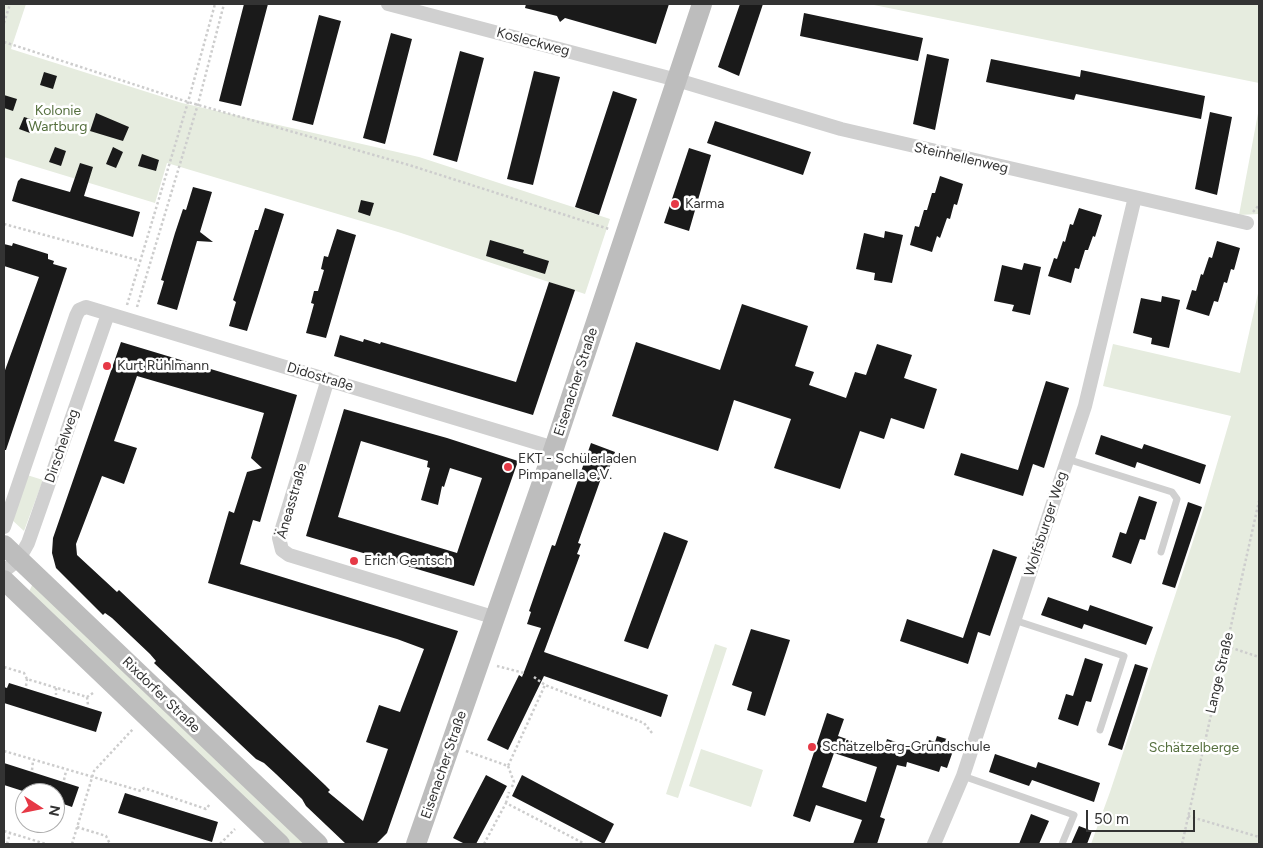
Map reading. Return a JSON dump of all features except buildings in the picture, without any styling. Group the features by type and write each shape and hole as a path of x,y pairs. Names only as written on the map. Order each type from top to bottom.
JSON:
{"street":[{"name":"Kosleckweg","path":"388,4 677,80"},
{"name":"Eisenacher Straße","path":"416,844 554,448 702,4"},
{"name":"Steinhellenweg","path":"677,80 841,129 1247,223"},
{"name":"Wolfsburger Weg","path":"934,844 963,776 1067,459 1098,356 1135,197"},
{"name":"Didostraße","path":"4,527 76,316 80,310 86,307 554,448"},
{"name":"Dirschelweg","path":"11,565 28,543 108,314"},
{"name":"Äneasstraße","path":"328,380 280,538 282,550 289,555 496,618"},
{"name":"Rixdorfer Straße","path":"4,546 11,565 318,844"},
{"name":"Rixdorfer Straße","path":"4,580 280,844"}],"lane":[{"path":"1067,459 1172,492 1177,499 1161,552"},
{"path":"1014,620 1124,656 1100,730"},
{"path":"963,776 1074,815 1062,844"}],"path":[{"path":"4,23 10,4"},
{"path":"126,308 188,102 214,4"},
{"path":"133,321 198,104 224,4"},
{"path":"4,42 188,102 409,165 612,229"},
{"path":"4,224 141,261"},
{"name":"Lange Straße","path":"1182,844 1259,501"},
{"path":"1226,646 1259,657"},
{"path":"497,666 524,674"},
{"path":"4,667 24,673 27,679 26,686"},
{"path":"534,677 545,685 644,723 652,733"},
{"path":"27,679 87,697 94,693"},
{"path":"484,844 506,803 514,782 508,766 545,685"},
{"path":"56,688 56,696"},
{"path":"87,697 88,705"},
{"path":"72,844 94,771 133,729"},
{"path":"4,751 66,771 67,768 141,791 144,788 206,808 210,804"},
{"path":"466,751 508,766"},
{"path":"32,770 33,761"},
{"path":"64,780 66,771"},
{"path":"506,803 585,844"},
{"path":"1188,816 1259,837"},
{"path":"77,827 106,836 110,844"},
{"path":"220,844 235,829"},
{"path":"4,831 44,844"},
{"path":"7,844 10,833"}],"green space":[{"name":"Kolonie Wartburg","path":"4,4 26,4 11,49 182,103 419,157 610,219 585,294 398,232 167,163 155,203 4,157"},
{"path":"869,4 1259,4 1259,83"},
{"path":"1259,108 1259,214 1239,215"},
{"name":"Schätzelberge","path":"1259,289 1259,844 1091,844 1204,508 1231,416 1103,386 1113,344 1240,373"},
{"path":"27,475 43,480 24,531 11,519"},
{"path":"34,581 311,844 291,844 27,596"},
{"path":"715,644 727,648 678,798 666,794"},
{"path":"701,749 763,770 751,807 689,786"}],"place":[{"name":"Karma","path":"675,204"},
{"name":"Kurt Rühlmann","path":"107,366"},
{"name":"EKT - Schülerladen Pimpanella e.V.","path":"508,467"},
{"name":"Erich Gentsch","path":"354,561"},
{"name":"Schätzelberg-Grundschule","path":"812,747"}]}
